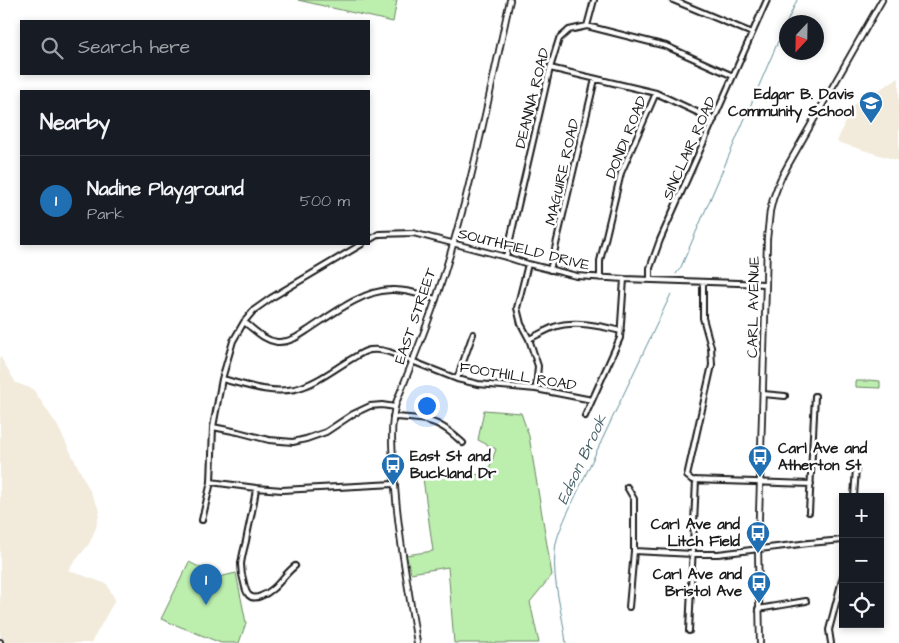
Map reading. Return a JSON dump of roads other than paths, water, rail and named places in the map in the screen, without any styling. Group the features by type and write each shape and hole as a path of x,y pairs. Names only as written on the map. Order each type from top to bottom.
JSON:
{"street":[{"name":"EAST STREET","path":"417,643 396,513 392,441 395,407 436,299 453,242 470,178 510,0"},
{"path":"594,0 587,26 666,46 733,76"},
{"path":"672,0 752,33"},
{"name":"SINCLAIR ROAD","path":"650,280 650,268 660,240 767,0"},
{"name":"CARL AVENUE","path":"760,643 758,609 759,482 770,211 780,180 800,142 882,0"},
{"name":"DEANNA ROAD","path":"506,257 550,68 559,39 569,30 587,26"},
{"path":"550,68 656,93 714,120"},
{"name":"MAGUIRE ROAD","path":"550,270 595,79"},
{"name":"DONDI ROAD","path":"600,278 600,261 621,173 656,93"},
{"name":"SOUTHFIELD DRIVE","path":"370,239 379,234 413,233 577,276 766,284"},
{"path":"202,520 210,482 213,426 222,379 233,341 244,322 254,310 360,245"},
{"path":"528,264 517,308 521,324 529,339 538,366 536,390"},
{"path":"585,416 620,338 624,279"},
{"path":"703,282 703,318 711,347 712,365 687,474 689,479 811,484"},
{"path":"244,322 266,338 283,342 297,338 352,303 377,291 399,290 436,299"},
{"path":"529,339 556,327 568,324 600,325 621,331"},
{"path":"457,379 473,334"},
{"name":"FOOTHILL ROAD","path":"222,379 264,390 288,390 313,382 350,359 371,350 384,350 457,379 478,384 536,390 592,400"},
{"path":"763,394 785,396"},
{"path":"809,512 815,396"},
{"path":"213,426 268,440 293,442 326,432 353,414 370,406 395,407"},
{"path":"394,417 434,422 463,443"},
{"path":"854,493 856,468"},
{"path":"689,631 696,480"},
{"path":"210,482 282,490 394,484"},
{"path":"256,488 241,566 246,593 254,598 269,593 295,566"},
{"path":"627,488 634,499 634,552 629,607"},
{"path":"634,552 718,554 839,540"},
{"path":"831,643 829,630 841,583"},
{"path":"758,609 806,601"}],"waterway":[{"name":"Edson Brook","path":"790,15 797,0"},
{"name":"Edson Brook","path":"676,274 681,267 779,39"},
{"name":"Edson Brook","path":"566,643 554,564 557,539 566,516 671,294"}],"place":[{"name":"Edgar B. Davis Community School","path":"871,124"},
{"name":"Carl Ave and Atherton St","path":"760,478"},
{"name":"East St and Buckland Dr","path":"393,486"},
{"name":"Carl Ave and Litch Field","path":"758,554"},
{"name":"Carl Ave and Bristol Ave","path":"759,604"},
{"name":"Nadine Playground","path":"206,605"}]}
